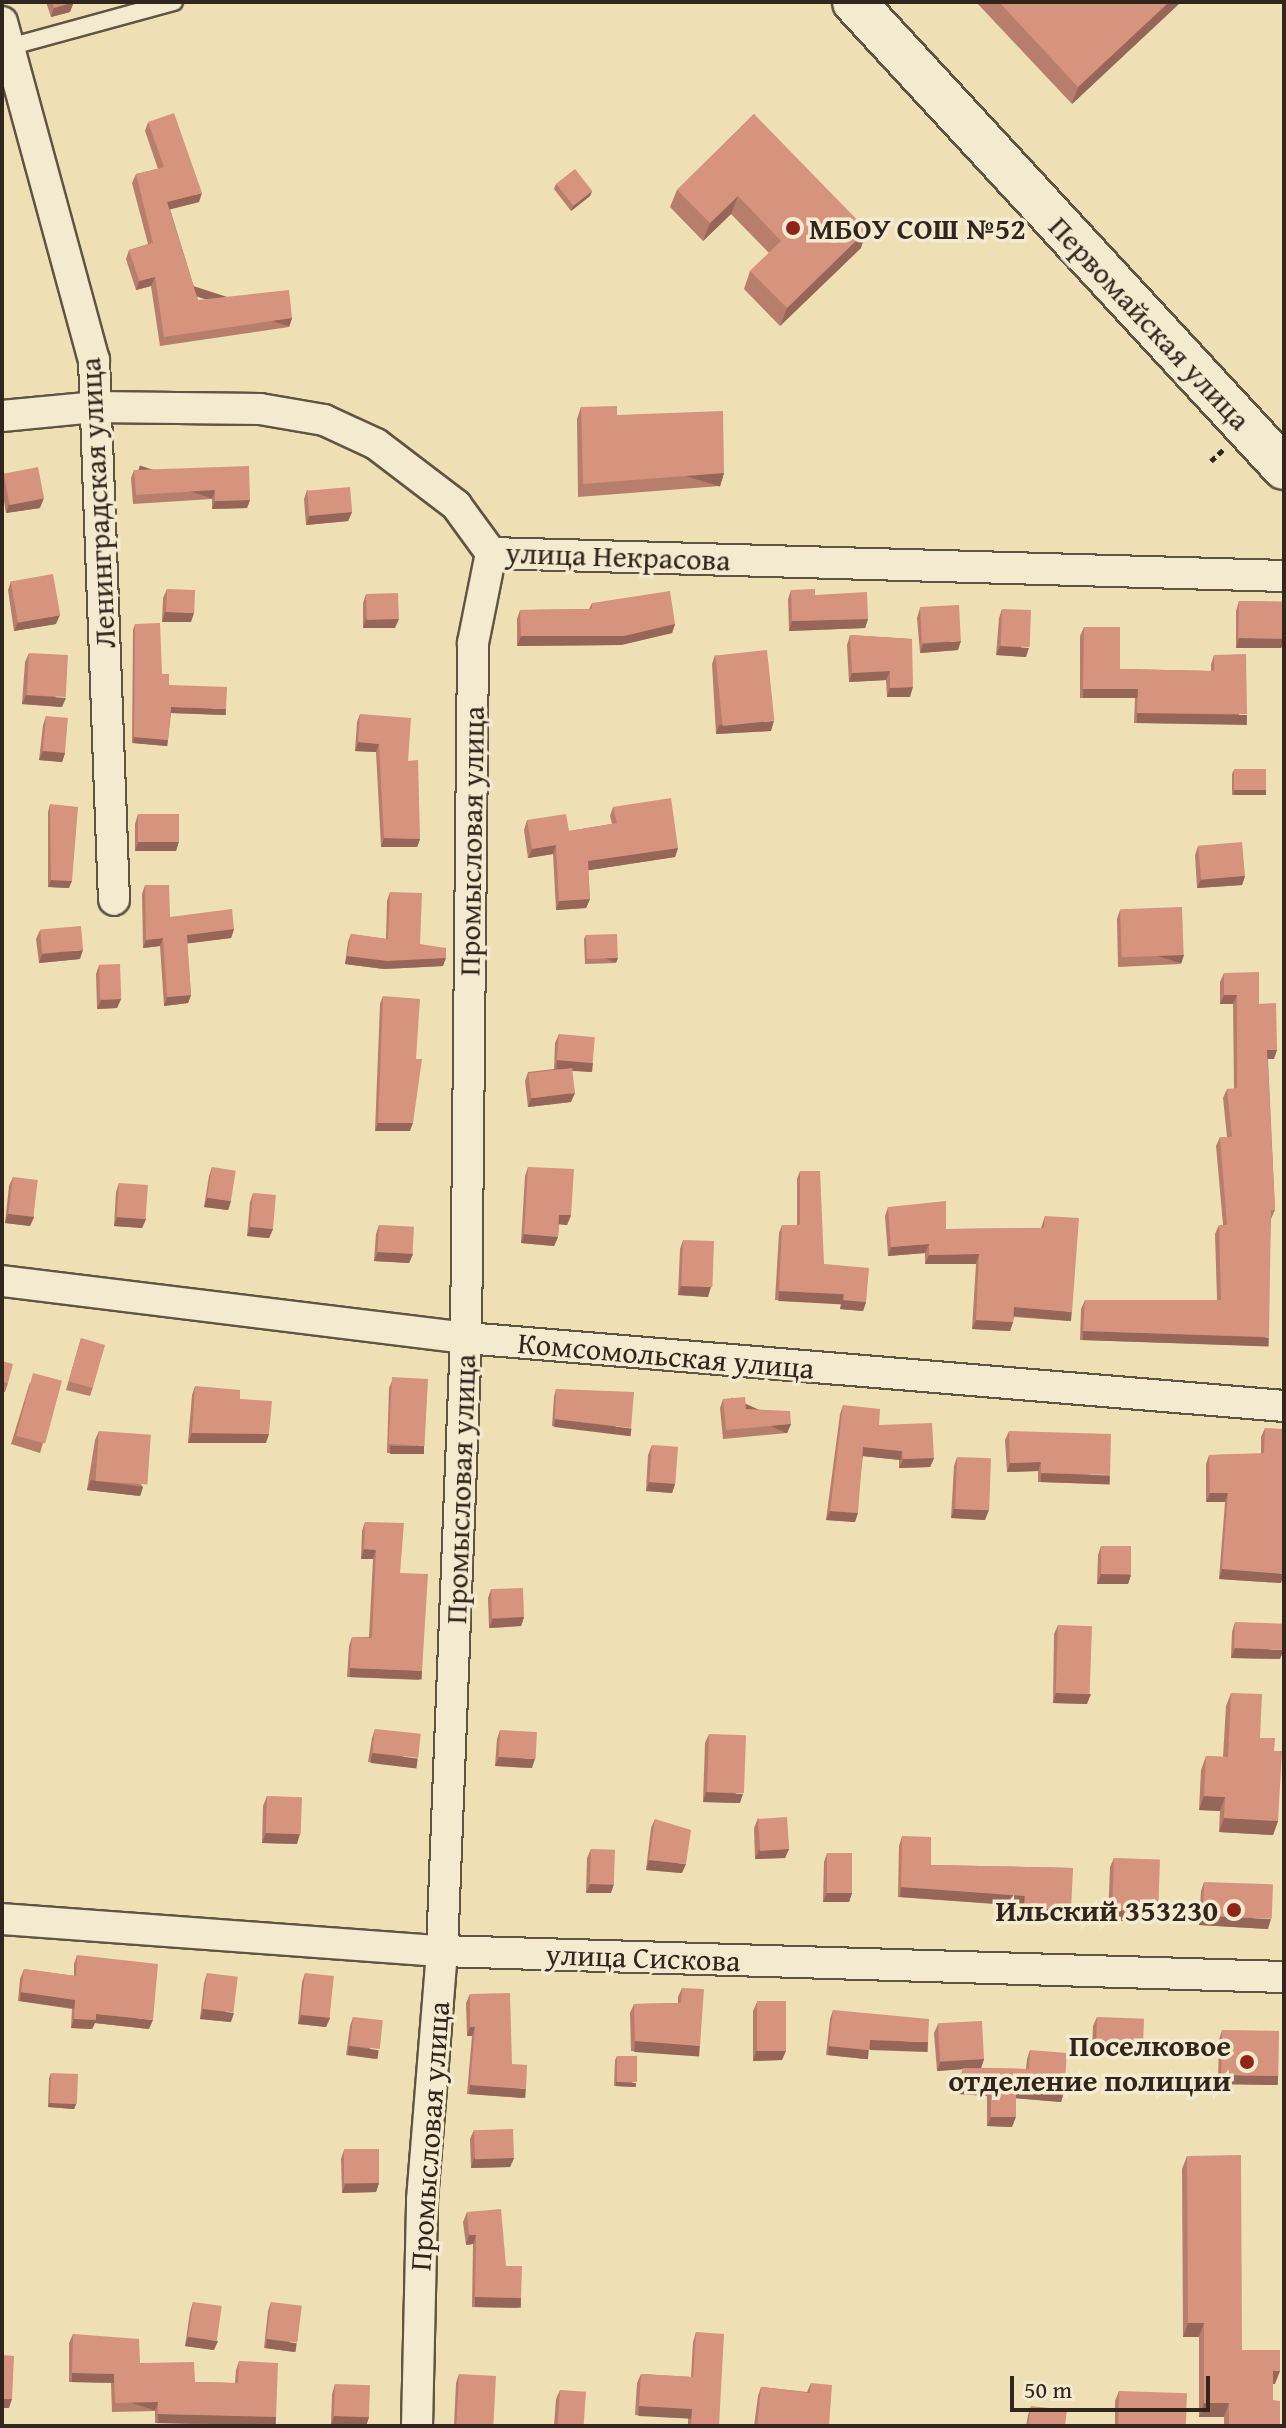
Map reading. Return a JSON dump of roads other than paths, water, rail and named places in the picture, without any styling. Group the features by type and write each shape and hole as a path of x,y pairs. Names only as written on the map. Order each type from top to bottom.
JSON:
{"street":[{"name":"Первомайская улица","path":"854,2 1284,468"},
{"name":"Ленинградская улица","path":"6,34 94,360 114,900"},
{"name":"улица Некрасова","path":"2,416 95,407 260,409 324,420 376,444 456,505 491,553 1284,576"},
{"name":"Промысловая улица","path":"417,2426 422,2200 442,1951 466,1338 473,643 491,553"},
{"name":"Комсомольская улица","path":"2,1281 466,1338 1284,1406"},
{"name":"улица Сискова","path":"2,1919 442,1951 1284,1977"}],"lane":[{"path":"6,34 174,2"}],"place":[{"name":"МБОУ СОШ №52","path":"793,228"},
{"name":"Ильский 353230","path":"1234,1910"},
{"name":"Поселковое отделение полиции","path":"1247,2062"}]}
